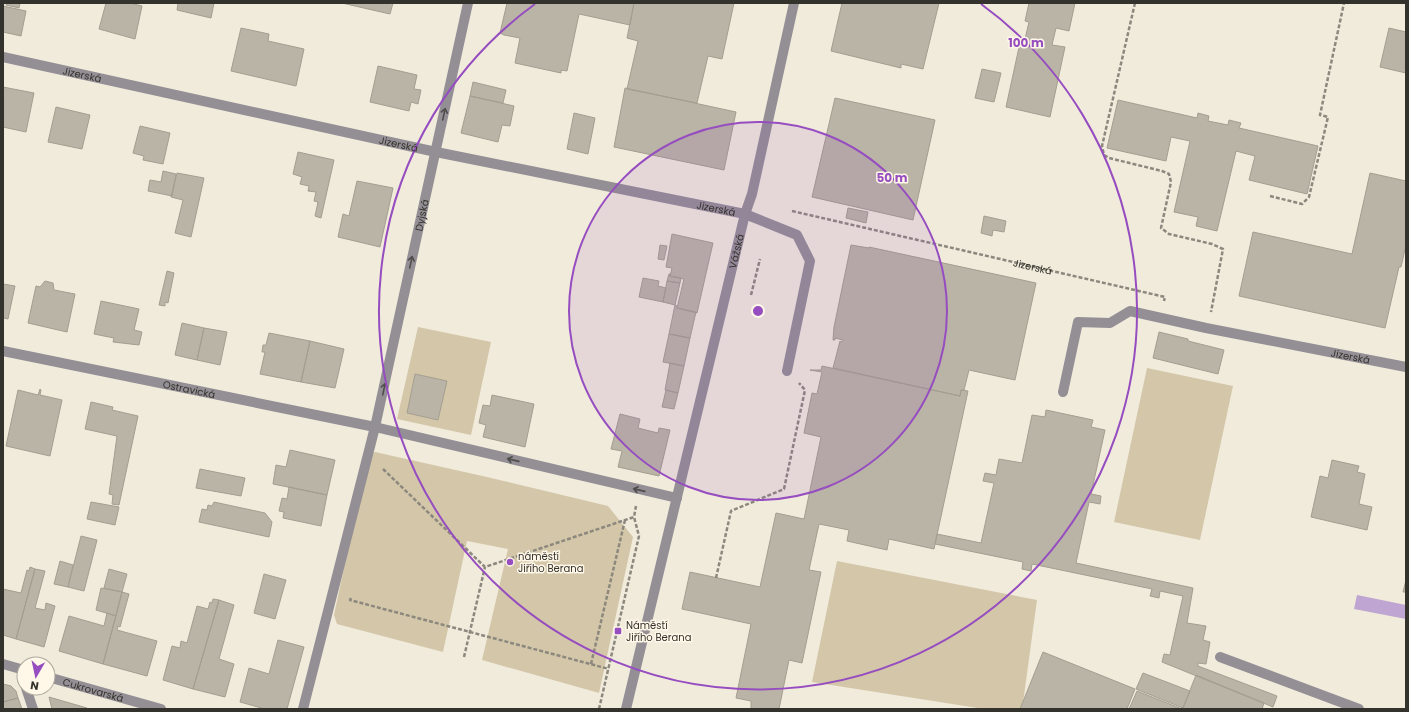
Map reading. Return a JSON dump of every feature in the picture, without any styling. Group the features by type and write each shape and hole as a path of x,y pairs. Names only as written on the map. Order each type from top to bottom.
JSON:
{"street":[{"name":"Dyjská","path":"375,427 468,3"},
{"name":"Vážská","path":"677,498 745,214 752,194 794,3"},
{"name":"Jizerská","path":"3,58 436,152 745,214 797,235 810,260 788,371"},
{"path":"1064,392 1078,322 1110,323 1130,311 1162,318"},
{"name":"Jizerská","path":"1162,318 1406,367"},
{"name":"Ostravická","path":"3,351 375,427"},
{"path":"304,709 375,427 677,498 626,709"},
{"path":"1220,657 1360,709"},
{"path":"3,664 16,667"},
{"name":"Cukrovarská","path":"56,679 155,708"},
{"path":"29,696 33,709"}],"path":[{"path":"1135,3 1102,146 1104,155 1109,158 1169,174 1171,182 1161,228 1169,234 1212,244 1223,250 1214,298"},
{"path":"1270,196 1302,204 1309,197 1328,117 1320,115 1344,3"},
{"name":"Jizerská","path":"786,210 1165,297 1162,318"},
{"path":"751,295 760,259"},
{"path":"716,578 731,511 784,488 805,390 788,371"},
{"path":"368,455 485,567"},
{"path":"599,709 639,536 634,517 640,490"},
{"path":"485,567 634,517"},
{"path":"591,664 625,520"},
{"path":"464,657 485,567"},
{"path":"352,593 350,600 609,669"}],"shaded area":[{"path":"418,327 491,342 471,435 397,419","holes":["415,374 447,381 438,420 407,413"]},
{"path":"1147,368 1233,386 1200,540 1114,522"},
{"path":"375,452 608,506 633,537 599,693 482,660 508,549 467,541 443,652 337,624 334,615 368,455"},
{"path":"837,561 1037,600 1021,709 984,709 812,682"},
{"path":"1357,595 1406,605 1406,619 1354,609"}],"building":[{"path":"7,3 20,3 19,8 6,5"},
{"path":"106,3 130,3 142,6 135,39 99,29"},
{"path":"178,3 214,3 211,18 177,10"},
{"path":"342,3 393,3 390,14"},
{"path":"507,3 634,3 630,25 579,14 567,71 561,70 561,73 515,63 520,38 500,33"},
{"path":"634,3 734,3 722,59 708,56 697,103 627,89 638,41 627,38"},
{"path":"842,3 939,3 923,69 901,64 901,68 831,51"},
{"path":"1029,3 1075,3 1069,31 1056,28 1052,45 1065,47 1050,117 1006,107 1021,38 1025,39 1029,22 1025,21"},
{"path":"3,6 26,11 21,36 3,32"},
{"path":"241,28 269,34 268,41 304,49 296,86 231,71"},
{"path":"1389,28 1406,32 1406,73 1380,67"},
{"path":"378,66 417,75 414,89 421,90 418,104 411,102 409,111 370,102"},
{"path":"982,69 1001,73 994,102 975,98"},
{"path":"473,82 506,90 503,103 470,96"},
{"path":"3,87 34,93 26,132 3,127"},
{"path":"625,88 736,112 724,170 614,147"},
{"path":"470,96 514,106 510,126 502,125 498,142 461,133"},
{"path":"835,98 935,120 913,220 812,197"},
{"path":"1118,100 1197,118 1198,113 1209,116 1208,121 1228,125 1229,120 1241,123 1239,128 1318,146 1307,194 1249,180 1255,156 1236,151 1217,231 1196,226 1198,217 1174,212 1190,141 1171,137 1166,161 1107,148"},
{"path":"56,107 90,115 82,149 48,142"},
{"path":"574,113 595,118 588,154 567,149"},
{"path":"140,126 170,133 163,164 143,160 144,156 133,153"},
{"path":"298,152 334,160 321,218 315,216 318,202 314,201 316,192 308,191 309,186 300,184 302,177 293,174"},
{"path":"163,171 176,174 172,196 148,191 150,180 161,182"},
{"path":"177,173 204,178 191,237 175,233 183,200 171,197"},
{"path":"1370,173 1406,181 1406,245 1401,267 1399,267 1385,328 1239,296 1253,232 1352,254"},
{"path":"357,181 393,188 380,247 338,237 343,214 349,216"},
{"path":"848,208 868,212 866,223 846,218"},
{"path":"984,216 1006,221 1004,232 993,230 992,236 981,233"},
{"path":"672,234 713,243 697,313 677,308 684,279 670,276 672,268 666,267"},
{"path":"660,245 667,246 664,260 658,259"},
{"path":"851,245 869,247 1036,283 1015,380 969,370 964,390 961,390 960,396 833,368 840,341 842,342 843,340 835,338 835,340 833,340 834,327"},
{"path":"167,271 174,273 168,303 165,302 165,306 159,305"},
{"path":"669,274 670,276 681,278 680,283 667,281"},
{"path":"643,278 659,281 658,286 666,288 663,302 639,297"},
{"path":"45,281 53,283 54,290 75,294 67,332 28,323 36,286 40,287"},
{"path":"667,281 680,283 675,305 663,302"},
{"path":"3,284 15,286 8,319 3,318"},
{"path":"101,301 139,309 134,330 142,332 139,345 113,342 114,338 94,334"},
{"path":"675,305 677,308 696,312 690,338 669,334"},
{"path":"182,323 204,328 197,360 175,355"},
{"path":"204,328 227,332 220,365 197,360"},
{"path":"1159,332 1224,350 1218,374 1153,358"},
{"path":"269,333 310,341 301,382 260,374 265,352 262,352 263,345 266,345"},
{"path":"669,334 690,338 684,366 663,362"},
{"path":"310,341 344,349 335,388 301,382"},
{"path":"670,363 684,366 678,393 665,390"},
{"path":"822,366 960,396 961,390 968,391 934,549 889,539 887,550 847,541 849,530 819,524 809,570 821,572 802,663 789,660 779,709 751,709 751,701 736,698 751,624 682,609 690,572 760,587 776,513 804,519 821,437 804,433 812,393 817,394 822,372 810,370 821,370"},
{"path":"415,374 447,381 438,420 407,413"},
{"path":"40,389 40,395 62,400 50,456 6,446 18,390 38,395"},
{"path":"666,390 678,393 674,409 662,407"},
{"path":"492,395 534,404 525,447 483,437 486,425 479,423 483,405 490,406"},
{"path":"91,402 113,407 112,410 138,416 119,505 112,504 113,495 109,494 117,436 85,429"},
{"path":"1046,410 1093,420 1091,427 1105,430 1091,494 1101,496 1100,504 1089,502 1076,563 1193,588 1187,623 1206,626 1203,640 1210,642 1206,664 1198,663 1198,666 1277,696 1273,707 1162,662 1164,654 1170,655 1183,596 1160,591 1159,598 1150,596 1152,589 1032,564 1031,571 1022,569 1023,562 935,544 937,534 981,543 994,483 983,481 985,473 996,475 999,459 1022,463 1032,415 1045,417"},
{"path":"620,414 640,419 638,428 658,433 659,428 670,430 659,476 618,467 622,451 611,449"},
{"path":"290,450 335,460 327,495 273,484 276,465 286,467"},
{"path":"1332,460 1359,466 1357,472 1365,474 1359,504 1372,507 1367,530 1311,517 1320,476 1328,478"},
{"path":"200,469 245,478 241,496 196,488"},
{"path":"289,487 327,495 321,526 283,518 284,512 279,511 282,498 287,499"},
{"path":"91,502 119,507 115,525 87,519"},
{"path":"214,502 265,513 272,522 269,537 199,522 202,509 207,510 208,505 212,506"},
{"path":"81,536 97,540 84,591 68,587"},
{"path":"60,561 73,565 68,587 54,584"},
{"path":"30,567 35,569 16,639 3,635 3,589 21,593 27,570 29,571"},
{"path":"35,569 45,571 35,608 45,610 46,603 55,606 44,647 16,639"},
{"path":"109,569 127,574 122,592 104,588"},
{"path":"264,574 286,580 275,619 254,613"},
{"path":"1406,580 1406,592 1403,592"},
{"path":"101,588 122,592 116,616 96,610"},
{"path":"122,592 129,594 120,627 118,626 117,630 157,641 147,676 103,664"},
{"path":"213,599 219,600 193,689 163,680 172,646 180,648 181,641 187,643 197,606 208,609 210,602 212,603"},
{"path":"219,600 234,605 219,659 234,664 225,697 193,689"},
{"path":"107,613 116,616 103,664 59,651 69,616 104,626"},
{"path":"278,640 304,647 287,709 265,709 240,702 249,668 269,674"},
{"path":"1043,652 1135,689 1127,709 1020,709"},
{"path":"1143,673 1190,691 1183,708 1136,689"},
{"path":"1196,675 1264,703 1262,709 1183,708"},
{"path":"3,684 11,686 16,691 16,696 18,698 3,702"},
{"path":"1137,691 1182,709 1129,709"},
{"path":"49,697 87,708 87,709 52,709"},
{"path":"18,698 22,709 3,709 3,702"}],"place":[{"name":"náměstí Jiřího Berana","path":"510,562"},
{"name":"Náměstí Jiřího Berana","path":"618,631"}]}
